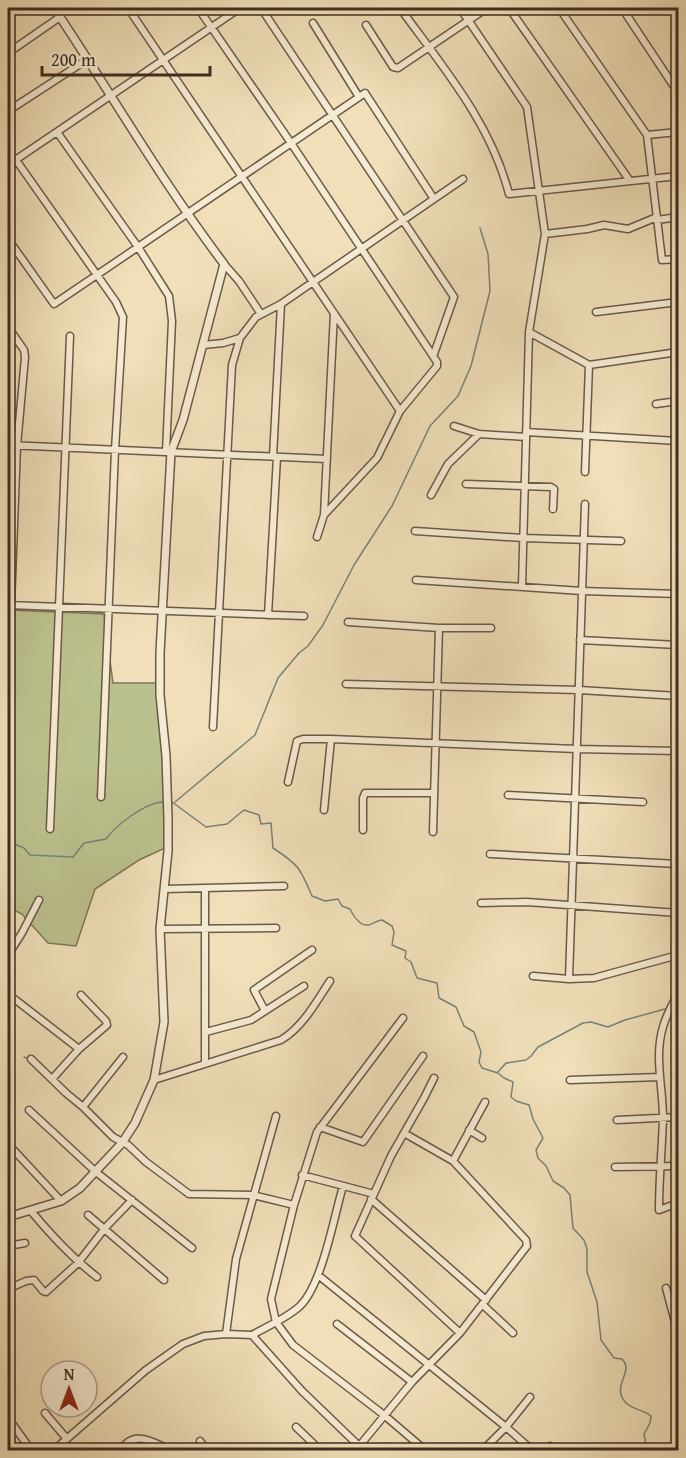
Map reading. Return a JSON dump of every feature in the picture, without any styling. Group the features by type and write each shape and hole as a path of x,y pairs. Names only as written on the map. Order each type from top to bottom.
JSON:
{"street":[{"path":"54,8 186,214 239,281 261,314"},
{"path":"128,8 400,411"},
{"path":"198,8 434,354 437,362 437,366 400,411 377,458 324,515"},
{"path":"8,165 240,8"},
{"path":"261,8 454,297 434,354"},
{"path":"400,8 453,80 480,123 505,176 509,194 678,176"},
{"path":"460,8 527,107 545,234 529,332 522,586"},
{"path":"366,25 395,68 398,68 487,8"},
{"path":"509,8 630,181"},
{"path":"559,8 646,135 662,260 678,259"},
{"path":"622,8 678,90"},
{"path":"8,53 60,17"},
{"path":"313,23 359,97"},
{"path":"8,111 88,59"},
{"path":"8,239 54,304 365,93 434,199"},
{"path":"8,1217 61,1201 80,1188 122,1143 135,1123 154,1080 164,1022 160,929 168,819 166,756 160,694 172,308 169,296 138,247 57,132"},
{"path":"646,135 678,132"},
{"path":"16,160 97,275 123,317 115,450 101,797"},
{"path":"213,726 231,365 240,338 261,314 281,304 463,179"},
{"path":"545,234 604,225 628,229 657,218 678,217"},
{"path":"168,452 183,420 224,264"},
{"path":"596,312 678,302"},
{"path":"268,615 281,304"},
{"path":"317,537 324,515 334,312"},
{"path":"8,327 24,350 25,357 17,446 9,605 8,684"},
{"path":"529,332 589,365 678,352"},
{"path":"50,829 70,336"},
{"path":"203,345 240,338"},
{"path":"585,472 589,365"},
{"path":"656,404 678,401"},
{"path":"454,426 479,434 678,441"},
{"path":"430,495 448,464 479,434"},
{"path":"8,445 327,459"},
{"path":"466,483 550,487 554,489 553,509"},
{"path":"569,979 585,504"},
{"path":"415,531 621,541"},
{"path":"416,580 582,591 678,594"},
{"path":"9,605 304,616"},
{"path":"348,622 439,628 491,628"},
{"path":"433,832 439,628"},
{"path":"580,640 678,645"},
{"path":"346,684 579,690 678,696"},
{"path":"288,782 297,741 303,739 678,751"},
{"path":"324,810 331,739"},
{"path":"363,830 365,793 434,793"},
{"path":"508,795 643,802"},
{"path":"490,854 678,864"},
{"path":"164,889 284,886"},
{"path":"205,889 206,1063"},
{"path":"8,955 39,900"},
{"path":"481,903 513,901 678,913"},
{"path":"160,929 276,928"},
{"path":"265,1011 254,990 312,950"},
{"path":"533,976 569,979 603,976 678,955"},
{"path":"154,1080 281,1040 304,1019 330,981"},
{"path":"206,1032 240,1024 304,986"},
{"path":"678,993 662,1033 660,1077 663,1117 659,1167 659,1210 678,1203"},
{"path":"8,994 79,1049"},
{"path":"53,1078 107,1023 81,995"},
{"path":"403,1018 320,1127 302,1175 271,1294 271,1304 276,1322 298,1350 384,1415 425,1450"},
{"path":"320,1127 361,1142 364,1141 423,1056"},
{"path":"83,1107 123,1057"},
{"path":"31,1059 113,1137 128,1145 146,1162 189,1194 253,1196 294,1205"},
{"path":"570,1080 660,1077"},
{"path":"434,1078 372,1196 355,1238 460,1333"},
{"path":"453,1161 485,1102"},
{"path":"29,1110 96,1172 192,1248"},
{"path":"226,1334 236,1259 276,1116"},
{"path":"617,1120 678,1117"},
{"path":"469,1130 482,1138"},
{"path":"252,1335 302,1391 358,1448 412,1382 460,1333 485,1302 527,1243 453,1161 404,1133"},
{"path":"8,1144 61,1201"},
{"path":"615,1167 678,1166"},
{"path":"302,1175 372,1196 485,1302 513,1332"},
{"path":"54,1450 108,1401 172,1351 194,1339 226,1334 252,1335 302,1304 318,1275 343,1186"},
{"path":"8,1289 34,1280 46,1292 78,1263 105,1228 132,1200"},
{"path":"32,1211 78,1263 97,1277"},
{"path":"88,1215 164,1280"},
{"path":"8,1246 24,1243"},
{"path":"318,1275 532,1450"},
{"path":"666,1288 678,1333"},
{"path":"337,1324 412,1382"},
{"path":"483,1450 506,1427 530,1397"},
{"path":"8,1418 31,1450"},
{"path":"50,1419 67,1439"},
{"path":"296,1427 320,1450"},
{"path":"121,1450 125,1444 134,1439 149,1440 162,1446"},
{"path":"200,1441 207,1450"}],"green space":[{"path":"8,610 104,614 113,683 156,683 165,777 165,848 139,860 95,889 76,946 48,943 22,914 8,907 8,892 12,886 8,882"}],"waterway":[{"path":"175,802 255,735 278,678 308,646 323,625 354,565 392,506 430,426 458,396 471,366 490,291 488,254 480,228"},
{"path":"8,841 24,848 30,855 73,857 84,843 106,839 132,815 149,806 164,802"},
{"path":"172,802 206,827 227,824 244,810 259,815 261,824 271,823 273,848 298,868 312,896 325,901 338,899 342,906 350,909 362,924 370,925 382,920 392,926 394,932 392,945 406,951 405,958 411,962 417,978 437,983 439,998 456,1007 464,1026 474,1032 481,1052 479,1062 482,1068 498,1073 513,1082 511,1097 529,1105 543,1138 536,1150 538,1158 546,1166 553,1181 570,1195 573,1228 584,1240 587,1249 587,1272 597,1302 601,1340 614,1358 622,1359 625,1364 626,1369 620,1391 622,1397 629,1405 651,1416 644,1434 647,1450"},
{"path":"498,1072 506,1063 526,1060 538,1047 583,1023 591,1022 608,1027 665,1009"},
{"path":"24,1057 29,1059"}]}
